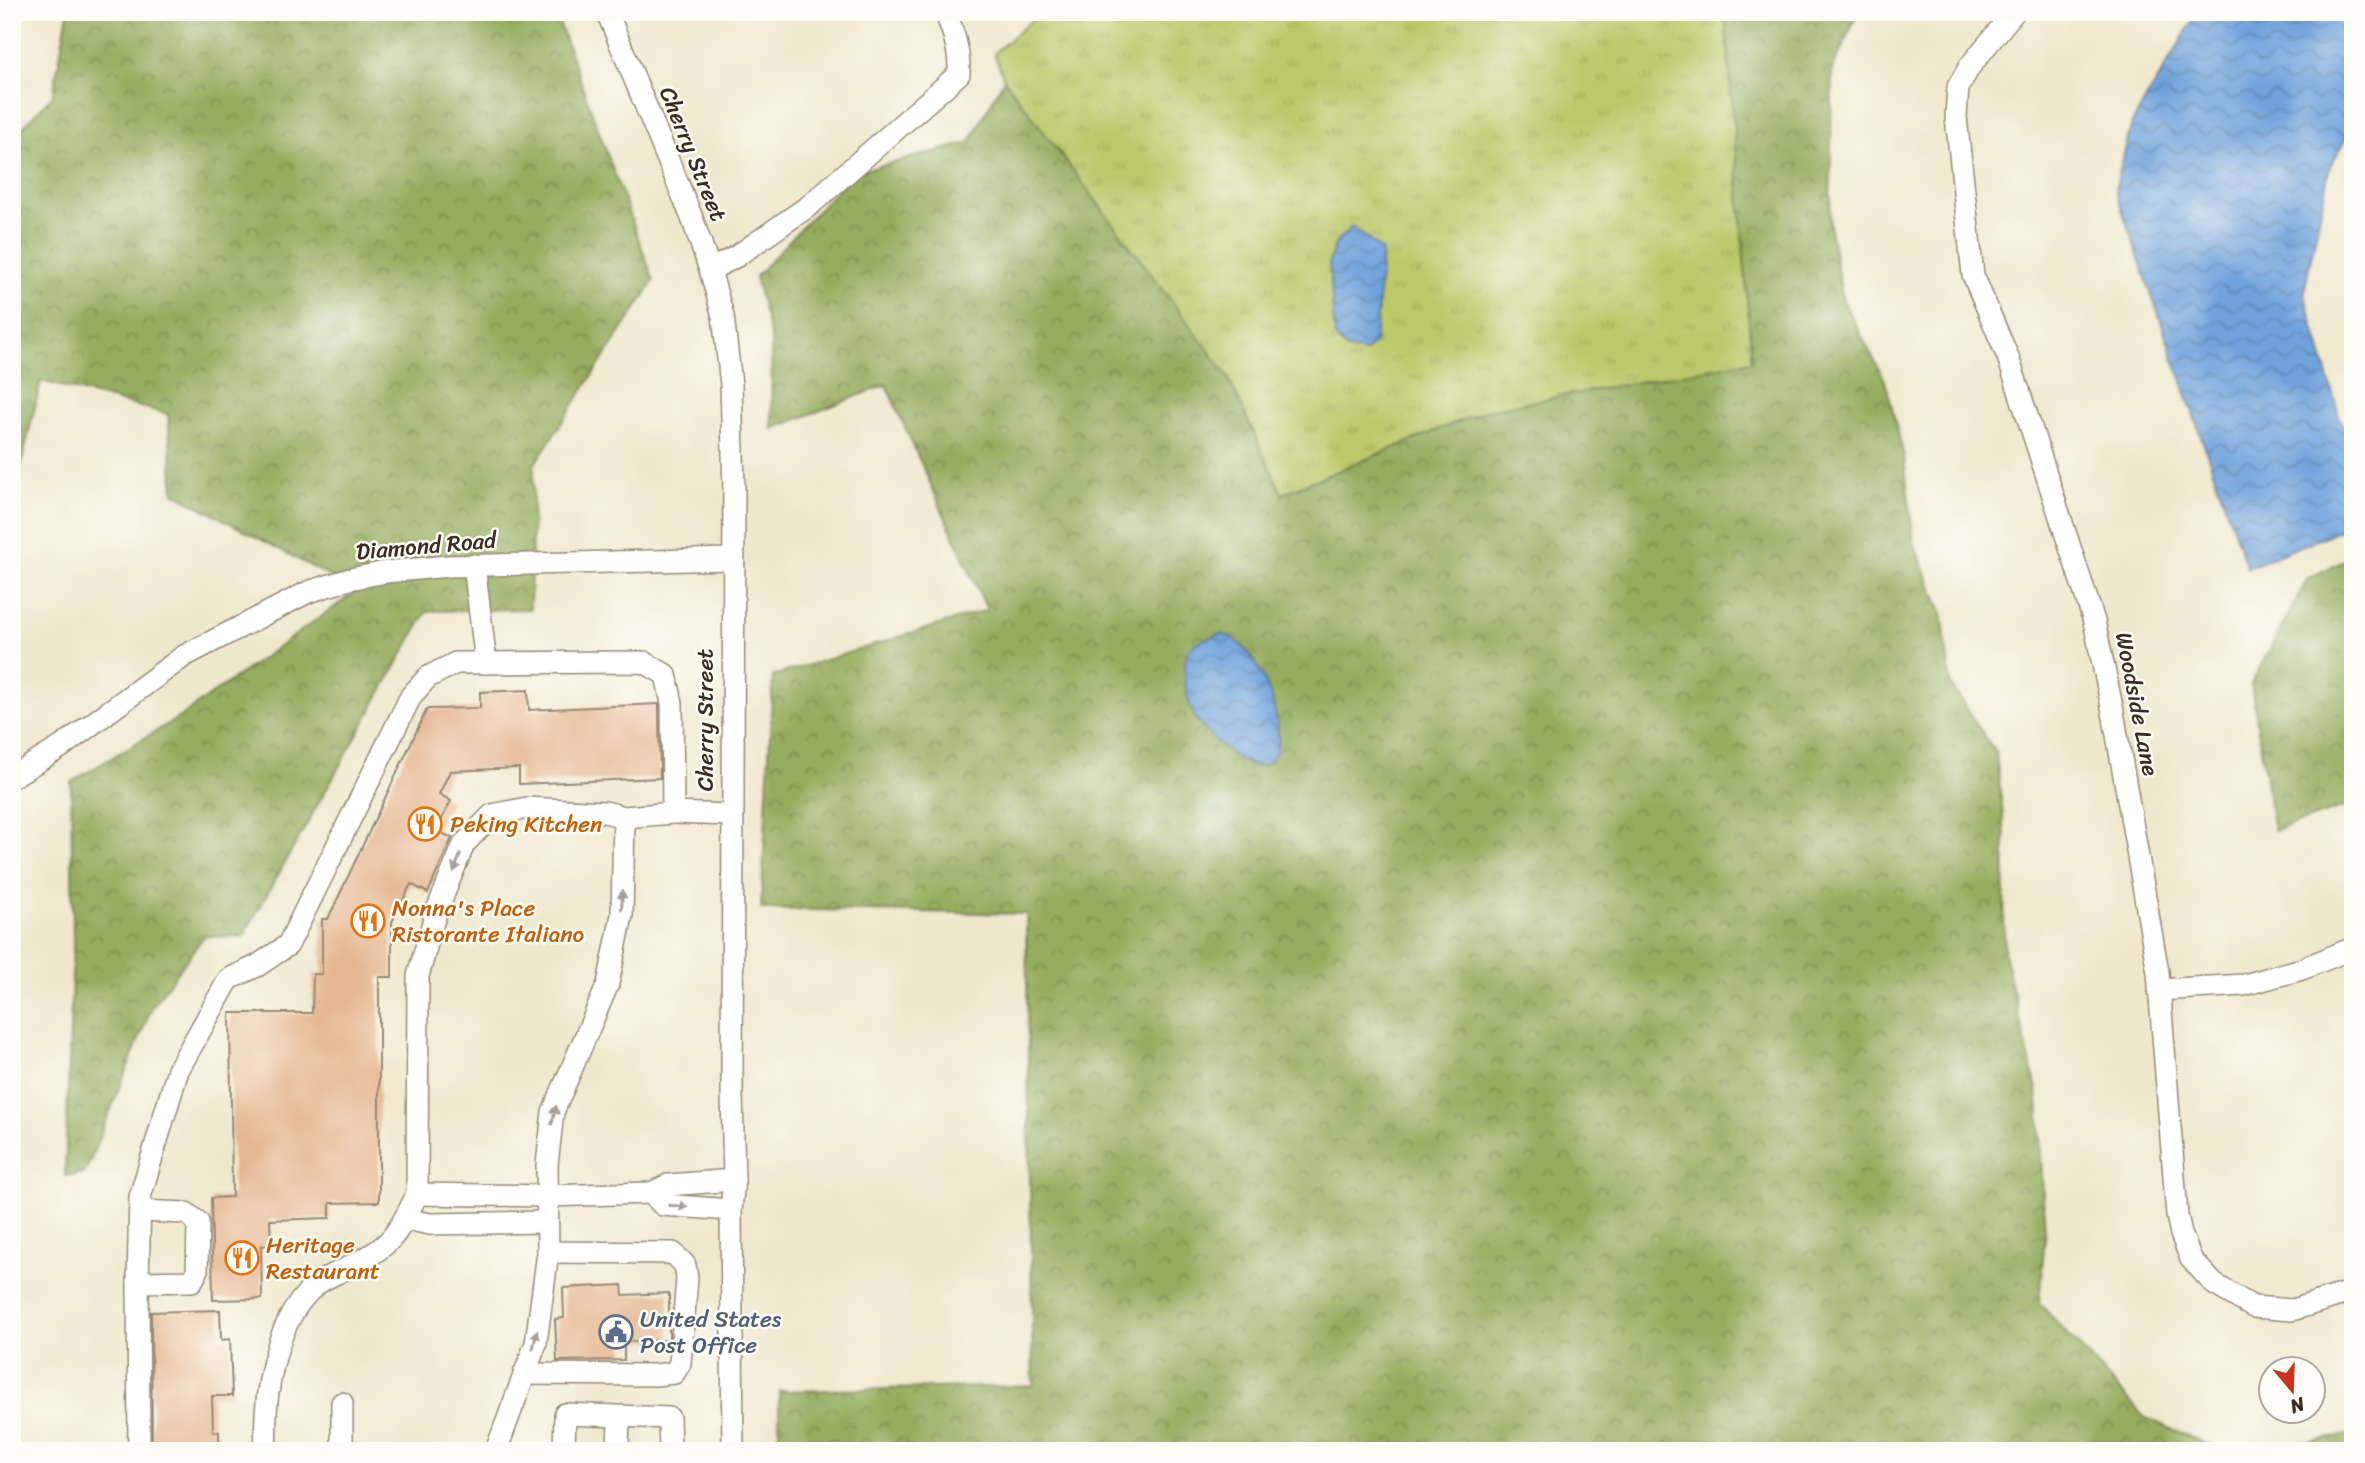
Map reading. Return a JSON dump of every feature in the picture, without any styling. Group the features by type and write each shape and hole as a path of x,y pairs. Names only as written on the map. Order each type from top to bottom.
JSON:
{"street":[{"name":"Cherry Street","path":"607,12 692,218 710,270 723,316 731,384 734,489 731,815 733,1451"},
{"path":"710,270 737,256 810,205 960,74 960,61 945,12"},
{"name":"Woodside Lane","path":"2014,12 1970,66 1958,87 1956,117 1973,275 2008,357 2094,621 2113,712 2160,990 2177,1215 2181,1234 2191,1259 2214,1284 2253,1307 2292,1310 2353,1291"},
{"name":"Diamond Road","path":"12,777 61,747 184,656 308,592 350,579 386,572 474,565 732,559"},
{"path":"474,565 486,663"},
{"path":"139,1451 140,1197 178,1070 229,979 257,966 288,945 411,696 428,677 456,663 644,662 666,675 672,703 673,813"},
{"path":"266,1451 265,1431 272,1364 291,1315 316,1284 366,1259 391,1241 416,1194 418,976 435,915 464,844 492,815 527,808 605,812 624,817 673,813 731,815"},
{"path":"496,1451 536,1343 548,1252 547,1165 553,1112 608,984 622,915 624,817"},
{"path":"2160,990 2244,985 2302,969 2353,948"},
{"path":"416,1194 547,1196 651,1193 668,1185 734,1180"},
{"path":"651,1193 663,1205 731,1210"},
{"path":"138,1282 192,1281 197,1272 198,1222 186,1213 140,1211"},
{"path":"405,1219 430,1224 547,1222"},
{"path":"524,1374 655,1375 674,1373 680,1363 687,1279 685,1265 673,1253 548,1252"},
{"path":"342,1403 342,1451"},
{"path":"564,1451 565,1415 669,1418 670,1451"},
{"path":"618,1451 619,1417"}],"green space":[{"path":"68,12 555,12 654,281 534,465 530,609 427,611 243,937 204,936 152,1007 85,1173 65,1176 73,945 71,782 181,716 357,591 174,493 168,414 41,381 12,504 12,139 53,95"},
{"path":"1041,12 1725,12 1752,361 1487,410 1281,494 1227,375 1004,79 994,53"},
{"path":"1725,12 1858,12 1832,71 1830,229 1843,301 1885,380 1904,457 1914,544 1942,612 1951,685 1996,753 2005,834 2004,953 2038,1094 2045,1236 2039,1303 2144,1417 2223,1451 779,1451 779,1391 1033,1386 1026,914 761,909 773,676 987,610 886,385 772,429 771,338 755,277 853,173 969,143 1004,79 1227,375 1282,494 1487,410 1752,361"},
{"path":"2353,556 2353,804 2274,831 2251,684 2308,578"},
{"path":"2353,1434 2353,1451 2261,1451"}],"water":[{"path":"2198,12 2353,12 2353,126 2330,166 2304,292 2339,415 2353,452 2353,525 2247,568 2115,190 2132,123"},
{"path":"1352,226 1382,251 1375,343 1366,352 1347,349 1335,337 1329,261 1335,244"},
{"path":"1219,634 1235,640 1249,654 1272,698 1278,743 1272,759 1259,766 1232,755 1214,739 1194,715 1189,701 1185,681 1187,654 1196,643"}],"building":[{"path":"528,690 529,710 659,704 660,778 519,784 519,768 450,771 439,794 451,801 436,830 452,838 428,893 411,884 392,922 392,977 379,977 379,1202 330,1203 330,1218 270,1220 271,1245 261,1246 262,1299 213,1300 211,1198 232,1197 230,1013 312,1013 313,974 322,974 322,919 328,919 427,709 480,708 480,692"},
{"path":"622,1285 623,1295 669,1293 669,1340 624,1342 624,1360 557,1361 555,1319 564,1318 563,1288"},
{"path":"220,1310 221,1340 230,1339 232,1396 212,1396 213,1432 219,1432 219,1451 152,1451 151,1312"}],"place":[{"name":"Peking Kitchen","path":"425,824"},
{"name":"Nonna's Place Ristorante Italiano","path":"368,921"},
{"name":"Heritage Restaurant","path":"242,1258"},
{"name":"United States Post Office","path":"616,1332"}]}
